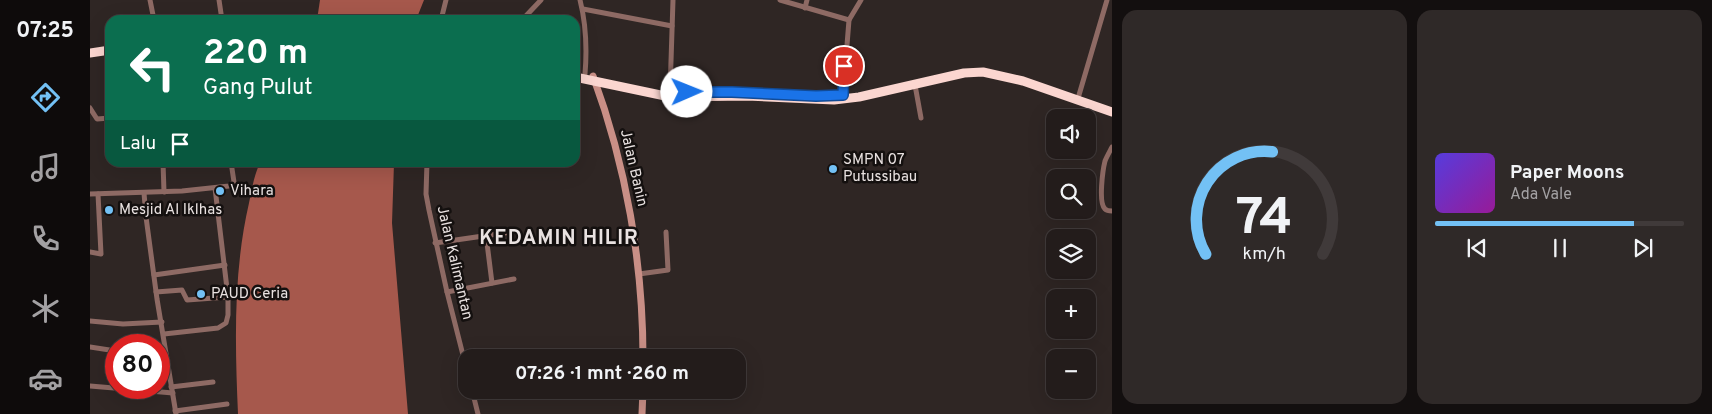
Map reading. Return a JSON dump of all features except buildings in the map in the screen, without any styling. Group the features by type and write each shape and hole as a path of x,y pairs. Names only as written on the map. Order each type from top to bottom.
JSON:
{"highway":[{"path":"90,52 105,50"},
{"path":"583,76 670,97 747,94 844,99 964,69 985,68 1024,76 1112,106"},
{"path":"583,76 670,92 816,96 843,95 915,86 964,73 983,72 1023,81 1112,112"}],"street":[{"path":"150,0 153,15"},
{"path":"219,0 221,15"},
{"path":"442,15 446,0"},
{"path":"527,15 542,0"},
{"name":"Jalan Banin","path":"580,0 586,50 583,76 619,162 639,274 643,349"},
{"path":"670,92 674,0"},
{"path":"780,0 849,20"},
{"path":"805,8 807,0"},
{"path":"843,95 849,20 861,0"},
{"path":"1079,95 1107,0"},
{"path":"582,9 672,26"},
{"path":"915,86 921,118"},
{"path":"90,108 95,118 105,118"},
{"path":"1112,146 1103,171 1102,188 1103,207 1105,210 1112,211"},
{"path":"163,167 164,192"},
{"path":"90,194 164,192 229,186 234,182 232,167"},
{"name":"Jalan Kalimantan","path":"427,167 426,194 461,349"},
{"path":"144,192 156,292 164,334 221,327 226,323 228,297 215,188"},
{"path":"90,252 101,254 98,194"},
{"path":"436,243 511,232"},
{"path":"639,274 668,270 666,232"},
{"path":"486,235 492,284"},
{"path":"154,274 225,265"},
{"path":"447,292 514,279"},
{"path":"156,292 182,290 187,300 228,297"},
{"path":"90,321 122,324 162,322"},
{"path":"90,347 105,349"},
{"path":"170,379 176,412 227,404"},
{"path":"171,387 213,382"},
{"path":"90,386 105,387"},
{"path":"474,399 478,414"},
{"path":"642,414 643,399"}],"shaded area":[{"path":"320,0 424,0 418,15 318,15"},
{"path":"258,167 394,167 392,223 408,414 238,414 236,308 240,255"}],"place":[{"name":"SMPN 07 Putussibau","path":"833,169"},
{"name":"Vihara","path":"220,191"},
{"name":"Mesjid Al Iklhas","path":"109,210"},
{"name":"PAUD Ceria","path":"201,294"}],"district":[{"name":"KEDAMIN HILIR","path":"559,239"}],"route":[{"path":"687,92 816,96 843,95 844,66"}]}
